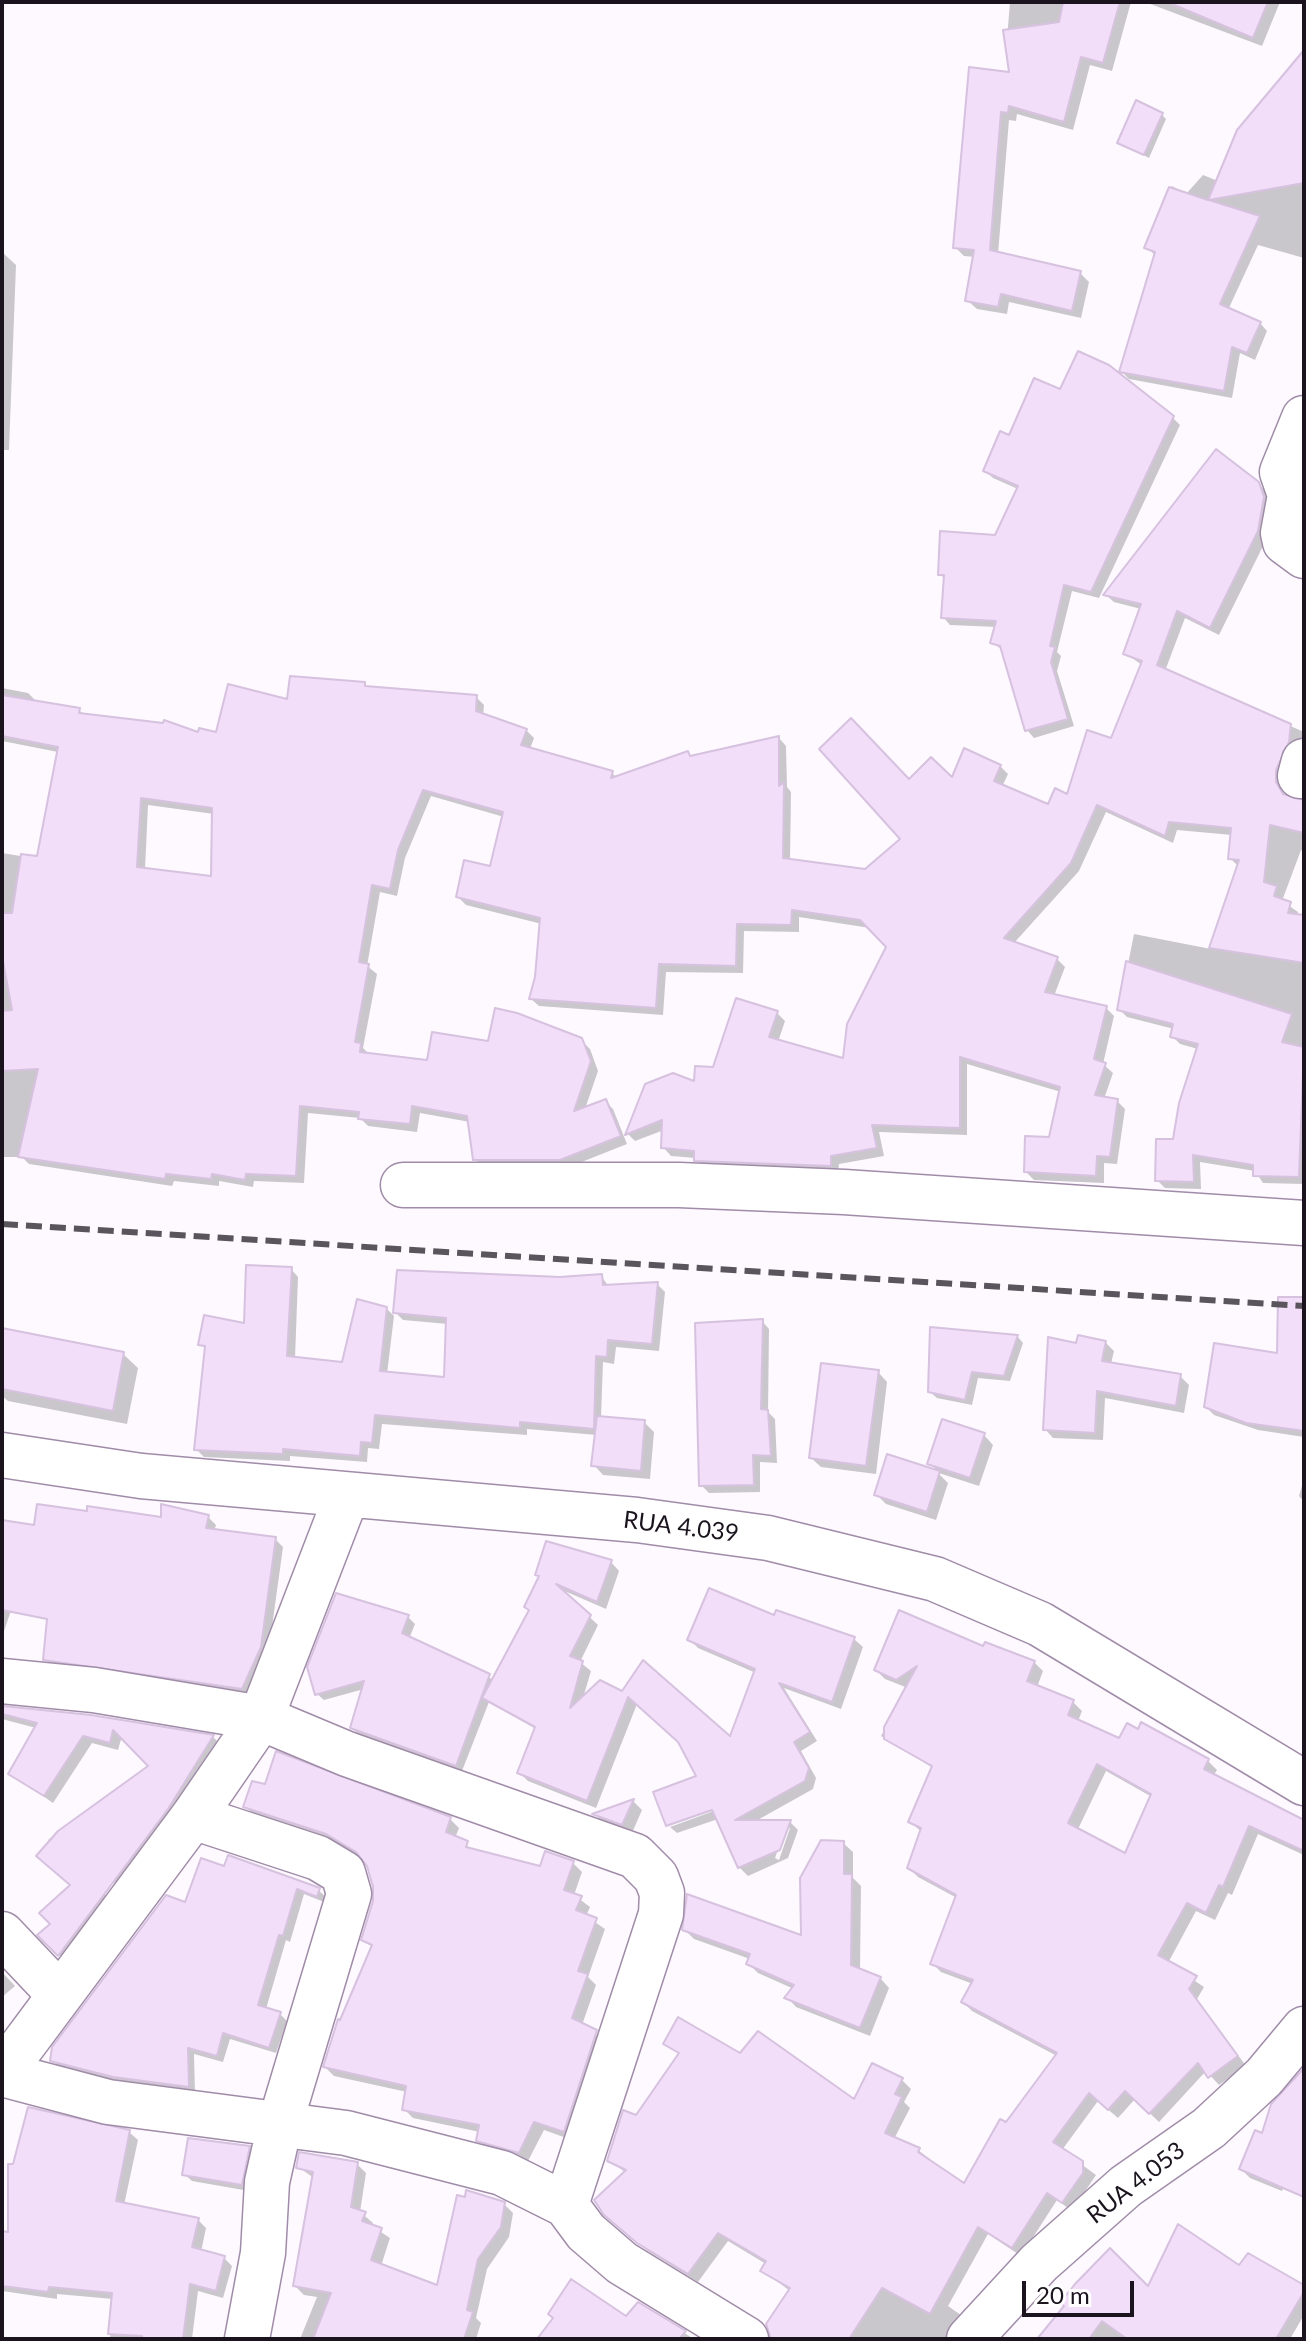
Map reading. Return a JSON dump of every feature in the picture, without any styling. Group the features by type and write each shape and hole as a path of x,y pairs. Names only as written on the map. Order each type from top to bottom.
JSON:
{"street":[{"path":"1304,418 1282,472 1290,495 1285,542 1304,556"},
{"path":"403,1185 769,1189 1304,1223"},
{"name":"RUA 4.039","path":"2,1455 141,1476 637,1520 768,1538 935,1579 1040,1624 1304,1783"},
{"path":"347,1495 261,1718 193,1817 2,2074 108,2102 346,2133 502,2173 566,2205 586,2232 622,2263 746,2339"},
{"path":"2,1681 94,1690 261,1718 347,1754 635,1856 656,1877 662,1893 661,1914 566,2205"},
{"path":"193,1817 318,1858 343,1873 349,1894 280,2124 267,2182 263,2253 247,2339"},
{"path":"2,1934 59,1994"},
{"name":"RUA 4.053","path":"969,2339 1039,2263 1126,2186 1209,2128 1264,2077 1304,2029"}],"building":[{"path":"1063,2 1120,2 1103,63 1081,57 1064,122 1009,106 1008,113 1001,112 990,250 1081,271 1072,311 1001,294 998,307 965,301 974,250 953,248 969,67 1009,72 1003,30 1059,22"},
{"path":"1167,2 1268,2 1253,38"},
{"path":"1304,50 1304,183 1209,200 1260,216 1220,304 1261,322 1247,353 1232,347 1224,391 1119,372 1155,252 1144,248 1169,187 1208,200 1237,130"},
{"path":"1136,100 1163,113 1144,155 1117,143"},
{"path":"1078,351 1109,365 1174,416 1091,592 1064,585 1050,646 1055,647 1051,662 1068,719 1025,731 1000,646 990,643 996,621 941,618 944,575 938,575 940,531 995,535 1018,486 983,471 1000,431 1009,435 1034,378 1060,389"},
{"path":"1216,449 1259,482 1264,497 1258,531 1210,628 1177,611 1157,665 1291,724 1289,742 1276,770 1276,782 1283,794 1304,800 1304,833 1270,825 1264,882 1277,886 1274,896 1291,902 1288,913 1304,915 1304,963 1209,948 1239,860 1228,859 1231,828 1169,822 1165,836 1097,805 1071,863 1004,938 1058,957 1045,992 1107,1006 1094,1059 1106,1063 1095,1095 1118,1099 1110,1157 1097,1156 1096,1176 1024,1172 1025,1136 1049,1137 1060,1087 960,1057 960,1128 872,1125 877,1148 831,1156 831,1166 694,1161 694,1151 661,1148 662,1120 625,1135 645,1084 673,1073 694,1081 695,1066 713,1067 736,998 778,1011 769,1037 843,1058 847,1024 886,947 860,920 792,910 791,925 737,924 736,966 659,964 656,1008 529,999 535,977 540,918 456,897 464,860 490,866 503,812 423,790 398,850 390,889 372,885 359,962 369,964 355,1042 361,1043 360,1052 427,1060 432,1032 488,1041 495,1008 517,1013 582,1038 591,1061 574,1111 606,1099 621,1136 560,1160 473,1160 467,1116 412,1106 410,1124 358,1119 359,1112 300,1106 296,1176 246,1174 245,1180 212,1174 211,1179 166,1174 165,1179 18,1157 38,1069 2,1071 2,1011 12,1010 2,956 2,913 12,913 21,854 37,856 58,747 2,736 2,695 80,708 79,713 163,723 164,720 198,732 199,728 216,732 228,684 287,699 290,676 477,695 476,711 527,729 521,745 613,771 611,778 688,751 690,756 779,736 779,786 784,782 783,858 865,869 900,839 819,749 851,718 909,779 931,757 952,777 964,748 1001,765 994,781 1048,804 1055,788 1067,794 1087,730 1111,738 1142,661 1123,654 1141,604 1103,595","holes":["141,798 212,808 211,876 137,867"]},
{"path":"1126,961 1292,1014 1282,1042 1304,1047 1299,1177 1253,1176 1253,1165 1193,1155 1194,1182 1155,1181 1156,1139 1173,1139 1179,1103 1198,1044 1170,1037 1173,1024 1117,1010"},
{"path":"246,1265 292,1267 287,1356 342,1362 357,1299 387,1307 380,1371 444,1377 446,1318 393,1313 397,1270 560,1277 602,1274 603,1285 658,1282 652,1344 608,1340 607,1357 596,1356 594,1429 520,1422 520,1428 375,1415 372,1443 361,1442 360,1456 283,1449 283,1454 194,1450 205,1346 198,1345 204,1315 244,1323"},
{"path":"1278,1297 1304,1297 1304,1431 1246,1423 1204,1407 1214,1343 1277,1353"},
{"path":"763,1319 761,1409 768,1410 771,1456 753,1455 754,1485 699,1486 695,1323"},
{"path":"930,1327 1018,1335 1004,1376 972,1372 965,1400 928,1392"},
{"path":"2,1328 124,1352 113,1411 2,1389"},
{"path":"1078,1335 1106,1341 1102,1361 1181,1374 1176,1406 1097,1391 1095,1433 1043,1430 1048,1337 1076,1343"},
{"path":"821,1363 879,1370 866,1466 809,1458"},
{"path":"597,1416 645,1420 641,1471 591,1466"},
{"path":"942,1419 985,1433 970,1478 927,1464"},
{"path":"887,1454 940,1471 927,1512 874,1495"},
{"path":"37,1504 87,1511 87,1506 161,1517 161,1504 209,1515 206,1528 276,1537 261,1647 242,1689 43,1660 47,1619 2,1610 2,1520 34,1525"},
{"path":"546,1541 612,1560 597,1602 556,1584 591,1615 570,1656 583,1661 570,1708 600,1680 622,1691 643,1660 730,1736 755,1669 687,1640 709,1588 774,1615 776,1610 855,1637 832,1702 779,1683 810,1732 794,1742 809,1768 805,1781 735,1820 791,1820 780,1850 738,1868 712,1810 666,1826 653,1792 696,1776 678,1742 628,1697 587,1801 517,1773 535,1727 482,1698 529,1610 524,1607 539,1576 535,1575"},
{"path":"336,1593 409,1615 402,1633 490,1674 456,1766 350,1728 364,1681 315,1695 307,1667"},
{"path":"899,1610 983,1646 985,1642 1035,1661 1027,1681 1074,1700 1068,1715 1119,1738 1127,1723 1138,1729 1141,1722 1209,1759 1204,1769 1304,1820 1304,1851 1249,1826 1223,1887 1219,1885 1206,1913 1187,1903 1158,1955 1197,1976 1189,1989 1238,2056 1208,2078 1198,2063 1149,2114 1125,2091 1108,2110 1089,2093 1053,2142 1083,2161 1083,2173 1062,2203 1047,2193 1012,2248 978,2227 930,2314 882,2288 849,2339 771,2339 766,2324 790,2288 760,2271 766,2261 718,2233 688,2274 637,2243 604,2215 594,2200 626,2170 607,2161 623,2110 636,2115 679,2053 663,2044 678,2017 740,2053 758,2031 854,2099 872,2063 903,2078 895,2094 902,2097 885,2133 920,2148 918,2152 964,2183 1000,2119 1006,2122 1057,2053 961,2002 973,1980 930,1964 956,1895 907,1868 921,1828 908,1822 932,1766 884,1739 884,1727 917,1666 896,1680 874,1670","holes":["1097,1764 1151,1794 1125,1853 1068,1823"]},
{"path":"3,1706 91,1715 214,1735 168,1809 58,1956 37,1935 50,1924 39,1913 70,1885 36,1856 58,1831 148,1766 113,1730 110,1743 83,1736 44,1796 8,1774 37,1723 2,1714"},
{"path":"276,1751 451,1817 446,1832 468,1841 466,1847 540,1866 545,1851 574,1861 564,1890 582,1896 576,1910 597,1918 578,1971 588,1974 572,2018 597,2030 564,2132 534,2122 519,2153 476,2141 479,2125 402,2110 406,2086 323,2067 338,2019 372,1945 361,1940 373,1901 373,1887 367,1866 356,1852 326,1834 243,1807 252,1781 265,1784"},
{"path":"634,1799 622,1825 592,1814"},
{"path":"821,1840 844,1841 844,1874 852,1874 851,1965 881,1977 860,2028 784,1998 794,1985 746,1964 750,1954 682,1930 687,1894 801,1935 800,1878"},
{"path":"228,1855 320,1888 317,1897 297,1889 283,1936 279,1935 258,2005 281,2012 269,2048 223,2033 217,2056 188,2048 189,2087 113,2077 50,2061 52,2047 166,1895 185,1902 201,1858 224,1866"},
{"path":"1304,2068 1304,2197 1239,2169 1255,2130 1262,2133 1271,2104"},
{"path":"28,2107 130,2130 116,2201 199,2218 192,2247 225,2256 216,2291 190,2284 183,2339 142,2339 142,2336 108,2334 112,2293 49,2287 48,2292 2,2286 2,2231 8,2232 8,2164 13,2164"},
{"path":"188,2138 250,2146 242,2185 182,2175"},
{"path":"299,2152 358,2162 351,2207 366,2212 362,2221 382,2228 371,2260 437,2285 457,2195 465,2197 466,2190 505,2202 501,2227 478,2259 467,2310 473,2312 464,2339 313,2339 331,2293 293,2286 313,2172 296,2168"},
{"path":"1178,2224 1239,2265 1248,2253 1304,2285 1304,2292 1276,2339 1127,2339 1102,2321 1089,2339 1037,2339 1064,2306 1060,2303 1075,2284 1110,2248 1148,2286"},
{"path":"571,2279 626,2316 638,2302 686,2331 679,2339 537,2339 553,2318 548,2314"}],"railway":[{"path":"2,1224 1304,1306"}]}
